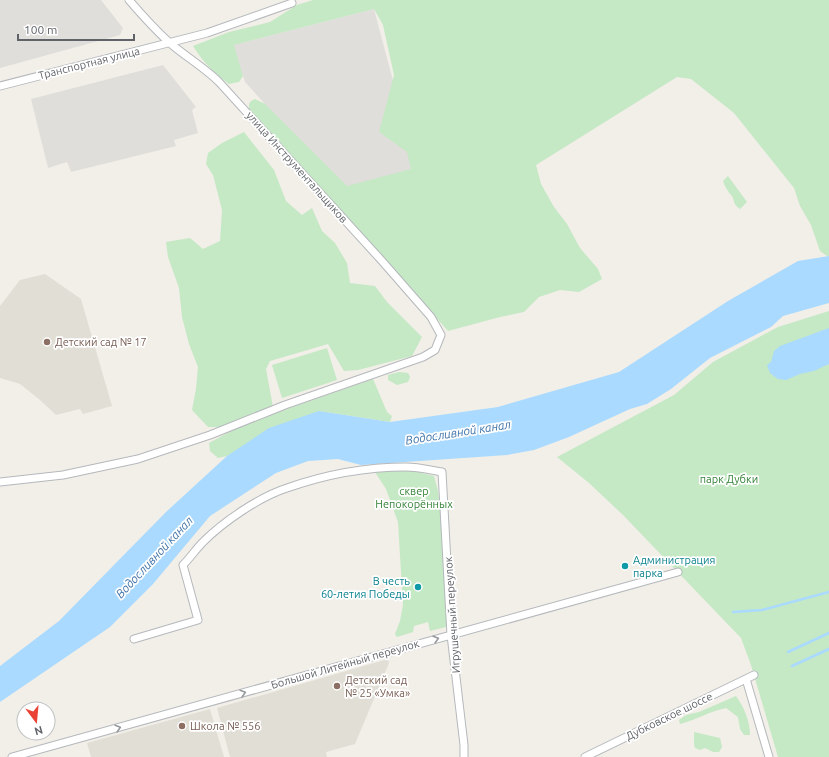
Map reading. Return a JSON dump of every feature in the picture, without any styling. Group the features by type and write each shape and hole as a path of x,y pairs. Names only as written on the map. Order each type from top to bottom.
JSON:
{"street":[{"name":"улица Инструментальщиков","path":"0,482 63,475 138,459 210,435 285,405 422,357 435,350 441,335 431,318 219,82 207,70 194,62 170,43 154,28 129,0"},
{"name":"Транспортная улица","path":"0,86 206,33 292,3"},
{"name":"Игрушечный переулок","path":"134,639 198,620 183,565 202,543 220,526 265,498 285,488 316,479 368,470 407,467 442,472 451,635 464,757"},
{"name":"Большой Литейный переулок","path":"12,757 678,572"},
{"name":"Дубковское шоссе","path":"585,757 754,675"},
{"path":"746,679 770,757"}],"shaded area":[{"path":"0,0 101,0 123,28 120,35 0,68"},
{"path":"374,9 418,175 346,193 245,82 233,45"},
{"path":"163,65 196,107 192,110 198,133 174,140 176,146 71,172 67,162 48,168 31,99"},
{"name":"Детский сад № 17","path":"45,274 81,299 112,406 83,414 80,409 56,415 20,384 0,378 0,306 20,280"},
{"name":"Детский сад № 25 «Умка»","path":"388,659 389,663 355,744 326,752 327,757 230,757 217,708"},
{"name":"Школа № 556","path":"210,709 224,757 91,757 87,743"}],"green space":[{"path":"313,0 829,0 829,256 820,251 811,225 800,206 794,188 734,113 691,79 677,77 536,165 541,184 554,207 567,224 580,248 598,269 602,279 579,292 560,290 539,297 524,312 448,331 249,109 249,104 255,99 265,104 347,186 411,169 407,152 379,132 394,75 383,25 374,9 234,45 243,76 239,82 229,84 205,62 193,46 229,32 270,22 297,5"},
{"path":"244,132 274,170 286,201 302,215 312,208 322,231 335,243 347,263 350,283 375,286 387,302 422,337 412,356 358,370 344,371 328,344 270,361 266,369 273,407 224,427 208,427 192,410 198,367 189,344 182,317 179,288 168,257 166,242 190,238 203,249 220,241 222,210 213,175 206,164 208,153 222,143"},
{"path":"728,176 747,202 740,209 736,205 723,181"},
{"name":"парк Дубки","path":"829,311 829,757 778,757 751,665 741,638 623,515 589,483 557,457 674,395 713,362 778,327"},
{"path":"327,348 337,380 282,398 272,365"},
{"path":"399,372 408,373 410,377 408,382 397,385 388,380 388,375"},
{"path":"373,379 387,412 392,416 390,422 319,411 227,456 218,458 210,451 209,443 244,424"},
{"name":"сквер Непокорённых","path":"409,470 434,476 438,491 445,556 448,621 446,627 430,631 428,622 414,626 413,632 397,637 395,634 400,621 403,605 398,522 386,489 375,472"},
{"path":"736,696 746,714 750,735 744,735 740,729 738,717 726,708 680,724 679,720 686,715 699,712"},
{"path":"694,732 720,738 722,747 719,752 713,752 705,748 700,750 695,748"}],"water":[{"name":"Водосливной канал","path":"829,256 829,303 783,316 771,327 710,358 671,389 647,404 630,409 569,437 534,450 507,455 361,465 338,459 308,461 276,473 210,516 153,584 110,627 0,702 0,666 59,621 166,512 227,456 269,428 319,411 390,422 498,407 619,372 728,301 798,261"},
{"path":"829,328 829,364 814,371 800,374 786,380 778,379 770,373 767,365 771,362 774,351 780,346"}],"waterway":[{"path":"733,612 762,610 829,592"},
{"path":"788,652 829,633"},
{"path":"792,666 829,649"}],"place":[{"name":"Детский сад № 17","path":"47,342"},
{"name":"Администрация парка","path":"625,566"},
{"name":"В честь 60-летия Победы","path":"418,587"},
{"name":"Детский сад № 25 «Умка»","path":"337,686"},
{"name":"Школа № 556","path":"182,726"}]}
